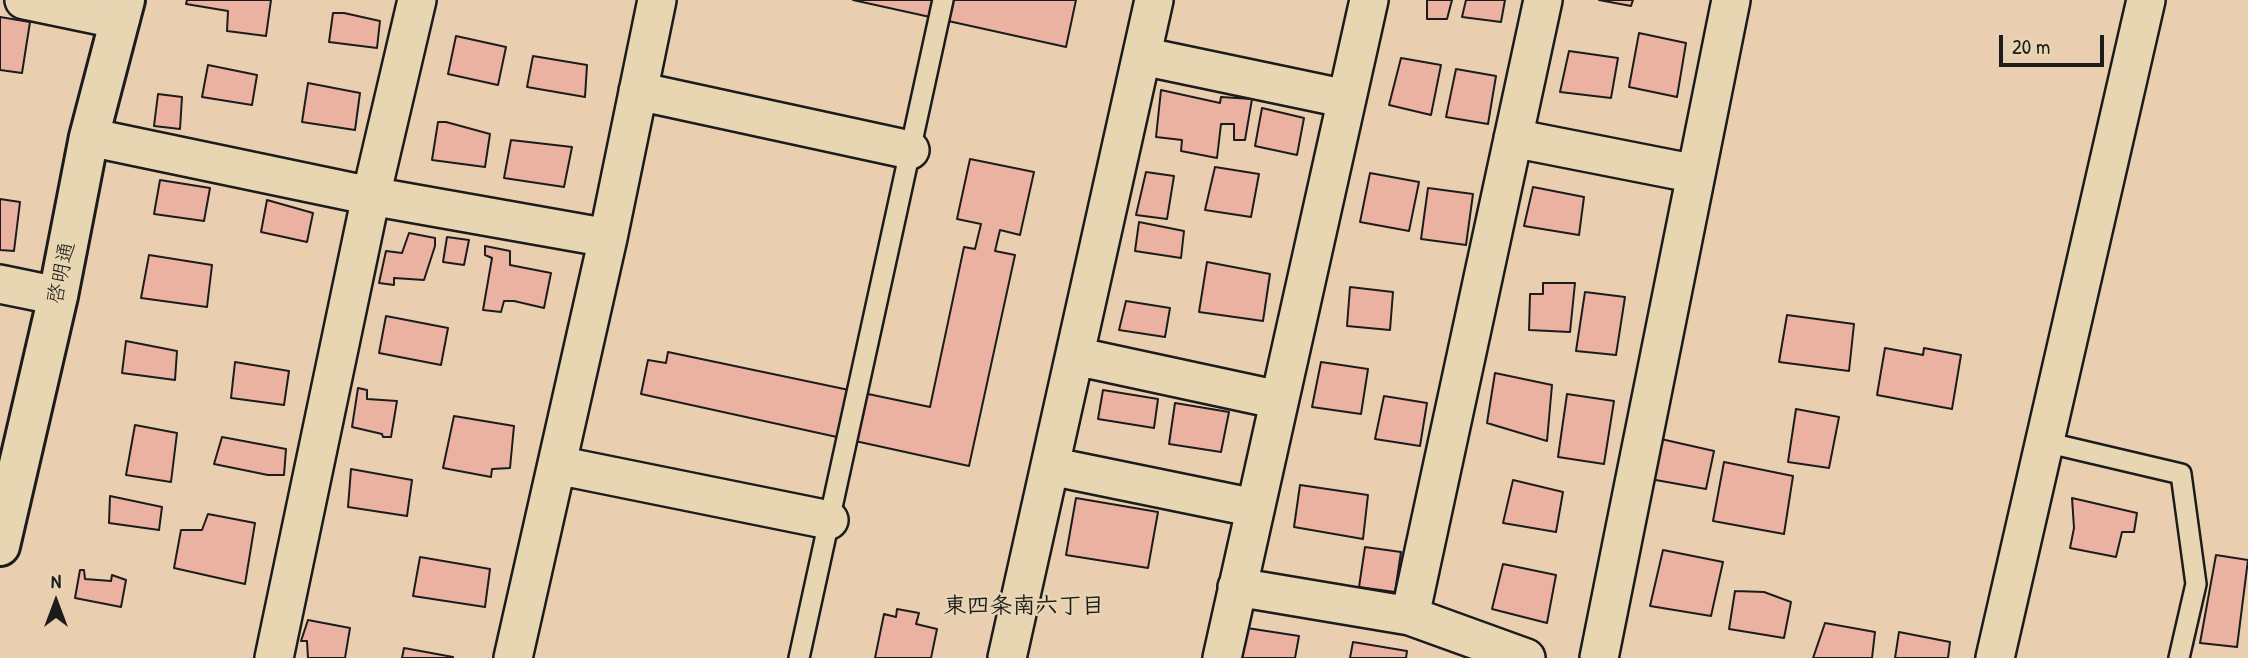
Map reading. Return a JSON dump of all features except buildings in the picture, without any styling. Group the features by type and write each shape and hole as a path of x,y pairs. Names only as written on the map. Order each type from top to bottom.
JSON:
{"street":[{"path":"24,0 122,10"},
{"path":"274,658 371,196 417,0"},
{"path":"513,658 608,238 657,0"},
{"path":"1007,658 1154,0"},
{"path":"1222,658 1369,0"},
{"path":"1410,615 1543,0"},
{"path":"1599,658 1731,0"},
{"path":"1995,658 2146,0"},
{"name":"啓明通","path":"1,537 58,296 89,137 122,10"},
{"path":"1142,56 1347,99"},
{"path":"638,91 910,150"},
{"path":"89,137 371,196 608,238"},
{"path":"1513,138 1696,174"},
{"path":"0,284 58,296"},
{"path":"1075,356 1279,400"},
{"path":"557,465 829,520"},
{"path":"1050,466 1255,508"},
{"path":"1237,587 1410,615 1525,658"}],"lane":[{"path":"799,658 943,0"},
{"path":"2045,442 2181,474 2196,584 2179,658"}],"district":[{"name":"東四条南六丁目","path":"1024,607"}]}
